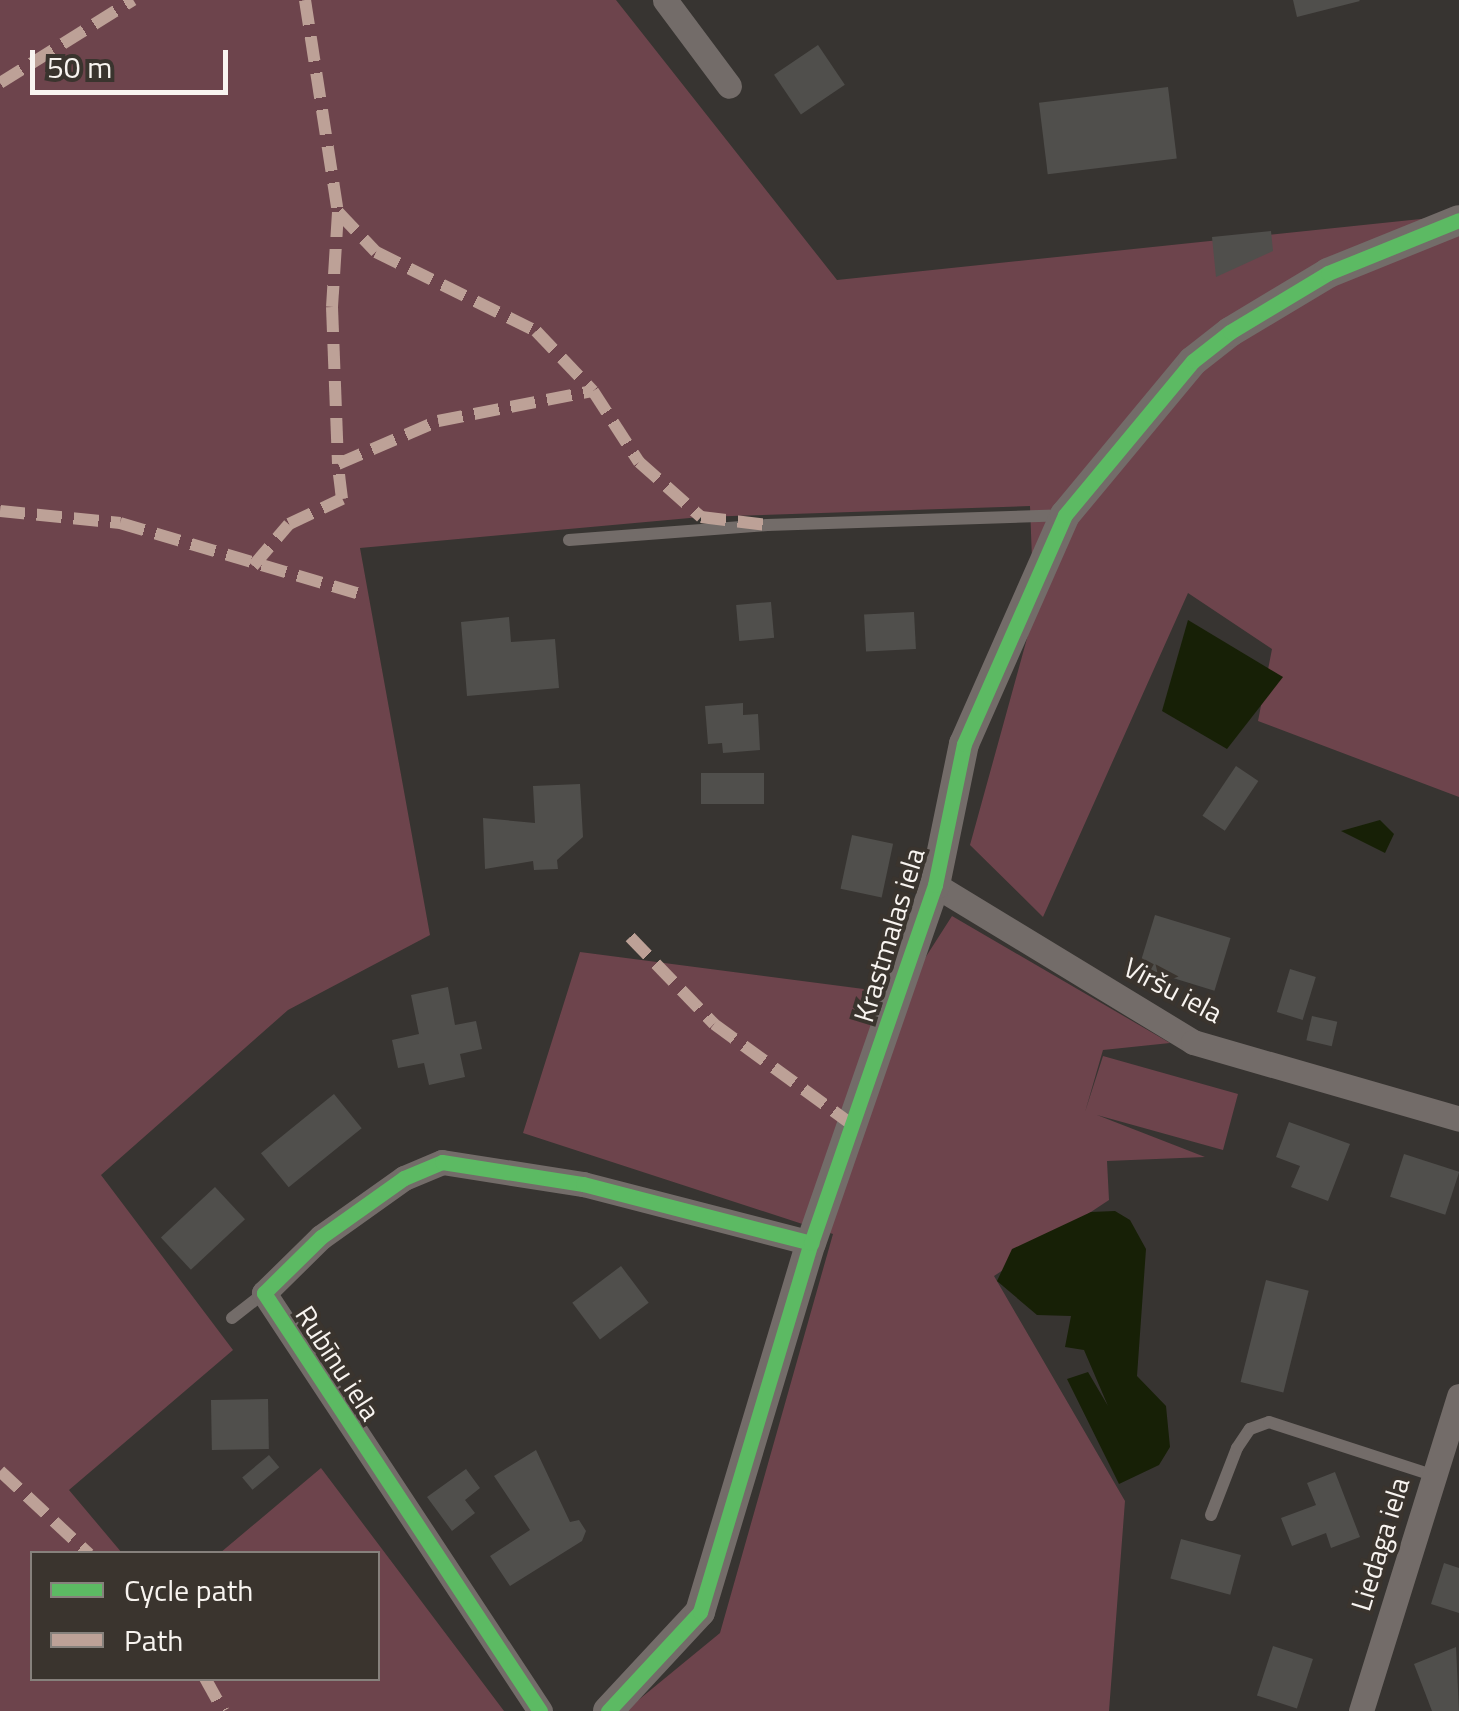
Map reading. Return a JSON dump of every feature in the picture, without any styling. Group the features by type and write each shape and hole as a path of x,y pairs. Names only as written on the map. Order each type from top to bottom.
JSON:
{"street":[{"path":"665,0 729,86"},
{"name":"Krastmalas iela","path":"608,1711 700,1612 811,1244 936,885 964,744 1065,514 1193,361 1230,332 1328,273 1459,220"},
{"name":"Viršu iela","path":"936,885 1193,1042 1459,1119"},
{"name":"Rubīnu iela","path":"540,1711 264,1294 321,1237 404,1178 442,1162 583,1184 811,1244"},
{"name":"Liedaga iela","path":"1361,1711 1459,1396"}],"lane":[{"path":"569,540 1065,514"},
{"path":"232,1318 264,1294"},
{"path":"1211,1515 1237,1448 1250,1429 1269,1422 1432,1475"}],"shaded area":[{"path":"0,0 616,0 837,280 1459,215 1459,797 1258,721 1272,649 1188,593 1043,917 970,845 1034,613 1030,506 701,517 360,548 430,935 288,1010 101,1175 233,1350 69,1490 120,1551 30,1551 30,1681 380,1681 380,1551 222,1551 321,1468 504,1711 0,1711"},
{"path":"1188,620 1283,677 1227,749 1162,711"},
{"path":"1380,820 1394,834 1385,853 1341,831"},
{"path":"952,916 1170,1043 1103,1050 1085,1112 1103,1056 1238,1094 1223,1150 1097,1115 1205,1157 1107,1161 1109,1200 994,1276 1125,1501 1109,1711 625,1711 720,1633 833,1234 523,1133 580,952 902,994"},
{"path":"1115,1211 1130,1220 1146,1249 1137,1376 1166,1406 1170,1447 1159,1465 1119,1484 1067,1379 1088,1372 1108,1406 1084,1350 1065,1347 1071,1316 1037,1315 997,1281 1012,1249 1091,1212"}],"building":[{"path":"1293,0 1359,0 1360,1 1297,17"},
{"path":"818,45 845,85 801,114 774,75"},
{"path":"1168,87 1177,158 1048,174 1039,103"},
{"path":"1271,231 1273,251 1216,277 1212,237"},
{"path":"771,602 774,638 739,641 736,605"},
{"path":"914,612 916,649 866,652 864,615"},
{"path":"509,617 511,642 555,639 559,688 467,696 461,622"},
{"path":"743,703 743,715 758,714 760,750 723,753 722,743 708,744 705,706"},
{"path":"1236,766 1258,781 1225,831 1202,816"},
{"path":"701,773 764,773 764,804 701,804"},
{"path":"580,784 583,837 557,860 558,869 534,870 533,861 485,869 483,818 535,823 533,786"},
{"path":"852,835 893,844 882,898 841,889"},
{"path":"1155,915 1231,938 1214,991 1139,968"},
{"path":"1290,969 1316,977 1303,1020 1277,1012"},
{"path":"448,987 455,1025 476,1021 482,1049 460,1054 465,1077 429,1085 424,1063 398,1068 392,1040 419,1034 411,995"},
{"path":"1312,1016 1337,1022 1332,1046 1306,1040"},
{"path":"334,1094 362,1128 289,1187 261,1153"},
{"path":"1289,1122 1350,1144 1328,1201 1291,1187 1300,1166 1276,1157"},
{"path":"1404,1154 1459,1172 1445,1215 1390,1197"},
{"path":"215,1187 245,1219 191,1270 161,1237"},
{"path":"621,1266 649,1303 600,1339 572,1303"},
{"path":"1266,1280 1309,1291 1283,1393 1241,1382"},
{"path":"268,1399 269,1449 212,1450 211,1400"},
{"path":"536,1450 570,1522 579,1520 586,1531 582,1541 510,1586 490,1556 530,1530 494,1476"},
{"path":"269,1455 279,1467 252,1490 242,1477"},
{"path":"466,1469 480,1488 465,1500 475,1513 452,1531 427,1497"},
{"path":"1335,1472 1360,1537 1331,1548 1326,1533 1292,1546 1281,1518 1316,1505 1307,1483"},
{"path":"1181,1539 1241,1555 1230,1595 1170,1579"},
{"path":"1444,1563 1459,1568 1459,1613 1431,1604"},
{"path":"1273,1646 1313,1659 1297,1708 1257,1695"},
{"path":"1456,1647 1459,1711 1432,1711 1414,1664"}],"marked path":[{"path":"0,83 133,0"},
{"path":"305,0 338,212 332,307 338,464 438,421 593,391"},
{"path":"338,212 376,252 536,331 593,391 639,462 701,517 767,525"},
{"path":"253,566 289,524 342,499 338,464"},
{"path":"0,511 120,523 360,594"},
{"path":"630,937 714,1024 854,1126"},
{"path":"0,1471 86,1551"},
{"path":"207,1681 223,1711"}],"cycle path":[{"path":"608,1711 700,1612 811,1243 935,885 964,744 1065,515 1193,361 1230,332 1328,273 1459,220"},
{"path":"540,1711 264,1293 321,1237 404,1178 442,1162 583,1184 811,1243"}]}
